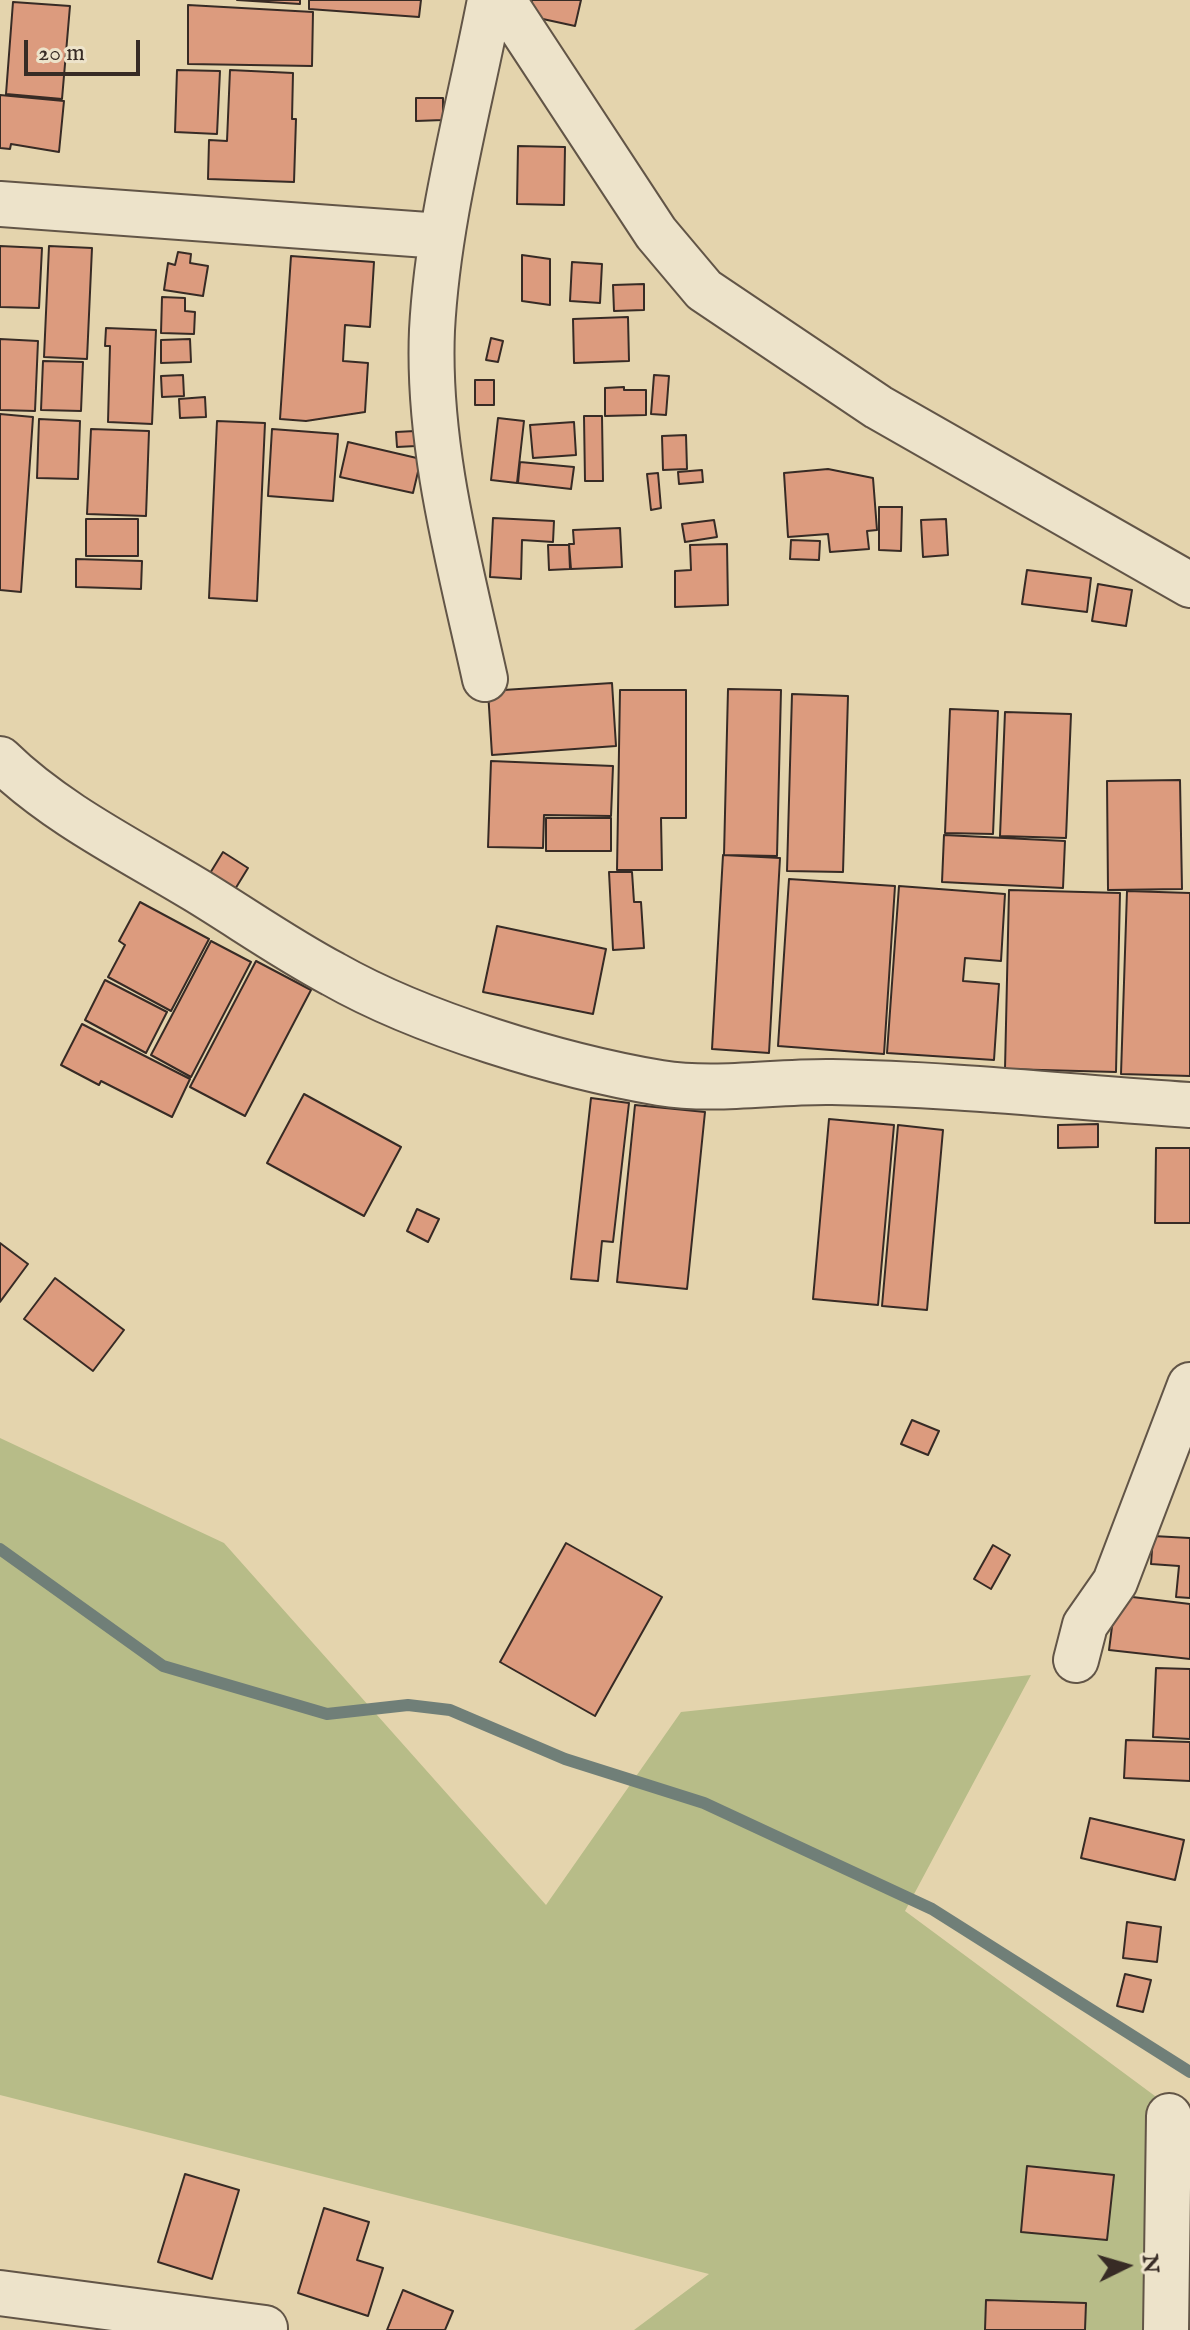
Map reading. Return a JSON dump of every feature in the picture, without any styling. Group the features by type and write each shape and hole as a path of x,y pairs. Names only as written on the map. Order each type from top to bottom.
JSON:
{"street":[{"path":"485,679 445,496 432,332 441,236 490,0"},
{"path":"503,0 656,233 704,290 878,407 1190,585"},
{"path":"0,204 441,236"},
{"path":"0,759 81,820 333,975 398,1005 534,1051 661,1083 714,1088 774,1082 874,1083 1190,1105"},
{"path":"1076,1660 1085,1625 1115,1582 1190,1385"},
{"path":"1166,2330 1169,2116"},
{"path":"0,2293 265,2328"}],"green space":[{"path":"0,1438 224,1543 546,1905 681,1712 1031,1675 905,1911 1155,2096 1155,2330 634,2330 709,2274 0,2095"}],"building":[{"path":"237,0 300,0 300,4"},
{"path":"309,0 421,0 419,17 309,9"},
{"path":"532,0 581,0 575,26 529,16"},
{"path":"13,2 70,6 62,99 6,94"},
{"path":"188,5 313,12 312,66 188,64"},
{"path":"177,70 220,71 217,134 175,132"},
{"path":"230,70 293,73 292,119 296,119 294,182 208,179 209,140 227,141"},
{"path":"0,95 64,101 59,152 11,144 10,149 0,148"},
{"path":"416,98 443,98 443,120 416,121"},
{"path":"518,146 565,147 564,205 517,204"},
{"path":"0,246 42,248 39,308 0,307"},
{"path":"49,246 92,248 87,359 44,357"},
{"path":"178,252 191,254 190,263 208,266 203,296 164,290 168,263 175,265"},
{"path":"522,255 550,259 550,305 522,301"},
{"path":"291,256 374,262 370,327 345,325 343,361 368,363 365,412 306,421 280,419"},
{"path":"572,262 602,264 600,303 570,301"},
{"path":"644,284 644,310 614,311 613,285"},
{"path":"162,297 185,298 185,311 195,312 194,334 161,333"},
{"path":"628,317 629,361 574,363 573,319"},
{"path":"106,328 156,330 152,424 108,422 110,346 105,346"},
{"path":"491,338 503,341 498,362 486,360"},
{"path":"0,339 38,341 35,411 0,410"},
{"path":"190,339 191,362 161,363 161,340"},
{"path":"43,361 83,362 81,411 41,410"},
{"path":"183,375 184,396 162,397 161,376"},
{"path":"654,375 669,376 666,415 651,414"},
{"path":"475,380 494,380 494,405 475,405"},
{"path":"624,387 624,390 646,390 646,415 605,416 605,388"},
{"path":"205,397 206,417 180,418 179,399"},
{"path":"0,414 33,417 21,592 0,590"},
{"path":"584,416 602,416 603,481 585,481"},
{"path":"498,418 524,421 517,483 491,480"},
{"path":"39,419 80,421 78,479 37,478"},
{"path":"217,421 265,423 257,601 209,598"},
{"path":"574,422 576,455 533,458 530,425"},
{"path":"91,429 149,431 146,516 87,514"},
{"path":"272,429 338,434 333,501 268,496"},
{"path":"415,431 416,446 397,447 396,432"},
{"path":"686,435 687,469 663,470 662,436"},
{"path":"348,442 421,459 413,493 340,477"},
{"path":"520,462 574,467 571,489 518,483"},
{"path":"828,469 873,478 877,530 867,531 869,549 830,552 828,534 788,537 784,473"},
{"path":"702,470 703,482 679,484 678,472"},
{"path":"658,473 661,508 651,510 647,474"},
{"path":"879,507 902,507 901,551 879,550"},
{"path":"493,518 554,521 553,542 522,540 521,579 490,577"},
{"path":"86,519 138,519 138,556 86,556"},
{"path":"946,519 948,555 923,557 921,520"},
{"path":"714,520 717,537 685,542 682,524"},
{"path":"620,528 622,567 571,569 569,544 574,544 573,530"},
{"path":"791,540 820,541 819,560 790,559"},
{"path":"727,544 728,605 675,607 675,571 691,570 690,545"},
{"path":"548,545 569,545 570,569 549,570"},
{"path":"76,559 142,561 141,589 76,587"},
{"path":"1027,570 1091,578 1087,612 1022,604"},
{"path":"1098,584 1132,590 1126,626 1092,621"},
{"path":"612,683 616,746 492,755 488,691"},
{"path":"728,689 781,690 777,856 724,855"},
{"path":"620,690 686,690 686,818 661,818 662,870 617,870"},
{"path":"792,694 848,696 843,872 787,871"},
{"path":"950,709 998,711 993,834 945,833"},
{"path":"1005,712 1071,714 1066,838 1000,836"},
{"path":"491,761 613,766 611,816 544,815 543,848 488,847"},
{"path":"1180,780 1182,889 1108,890 1107,781"},
{"path":"546,818 611,818 611,851 546,851"},
{"path":"944,835 1065,841 1063,888 942,882"},
{"path":"223,852 248,868 229,899 204,883"},
{"path":"723,855 780,858 769,1053 712,1049"},
{"path":"609,872 632,872 634,902 641,902 644,948 613,950"},
{"path":"789,879 895,886 884,1054 778,1046"},
{"path":"899,886 1005,894 1001,961 965,958 963,981 999,984 994,1060 887,1053"},
{"path":"1009,890 1120,893 1116,1072 1005,1069"},
{"path":"1127,891 1190,893 1190,1076 1121,1074"},
{"path":"140,902 209,939 171,1011 108,977 125,945 119,941"},
{"path":"497,926 606,949 593,1014 483,992"},
{"path":"211,941 251,962 191,1077 151,1055"},
{"path":"256,961 311,990 245,1116 190,1087"},
{"path":"105,980 167,1012 146,1053 85,1020"},
{"path":"82,1024 190,1079 172,1117 101,1081 99,1085 61,1065"},
{"path":"304,1094 401,1147 364,1216 267,1163"},
{"path":"591,1098 629,1103 613,1242 602,1241 598,1281 571,1279"},
{"path":"635,1105 705,1112 687,1289 617,1282"},
{"path":"829,1119 894,1125 878,1305 813,1299"},
{"path":"1098,1124 1098,1147 1058,1148 1058,1125"},
{"path":"898,1125 943,1130 927,1310 882,1306"},
{"path":"1156,1148 1190,1148 1190,1223 1155,1223"},
{"path":"417,1209 439,1219 428,1242 407,1231"},
{"path":"0,1243 28,1264 0,1302"},
{"path":"55,1278 124,1330 93,1371 24,1319"},
{"path":"912,1420 939,1431 928,1455 901,1444"},
{"path":"1153,1536 1190,1538 1190,1598 1176,1597 1179,1566 1151,1564"},
{"path":"566,1543 662,1597 595,1716 500,1662"},
{"path":"993,1545 1010,1555 991,1589 974,1579"},
{"path":"1116,1595 1190,1604 1190,1659 1109,1650"},
{"path":"1156,1668 1190,1669 1190,1739 1153,1737"},
{"path":"1126,1740 1190,1742 1190,1781 1124,1778"},
{"path":"1090,1818 1184,1840 1175,1880 1081,1858"},
{"path":"1127,1922 1161,1927 1157,1962 1123,1958"},
{"path":"1125,1974 1151,1980 1143,2012 1117,2006"},
{"path":"1027,2166 1114,2175 1107,2240 1021,2232"},
{"path":"185,2174 239,2190 212,2279 158,2262"},
{"path":"324,2208 369,2222 357,2260 383,2268 368,2316 298,2293"},
{"path":"403,2290 453,2311 445,2330 387,2330"},
{"path":"986,2300 1086,2303 1085,2330 985,2330"}],"waterway":[{"path":"0,1549 163,1666 327,1714 408,1705 450,1710 565,1759 704,1803 932,1909 1190,2072"}]}
